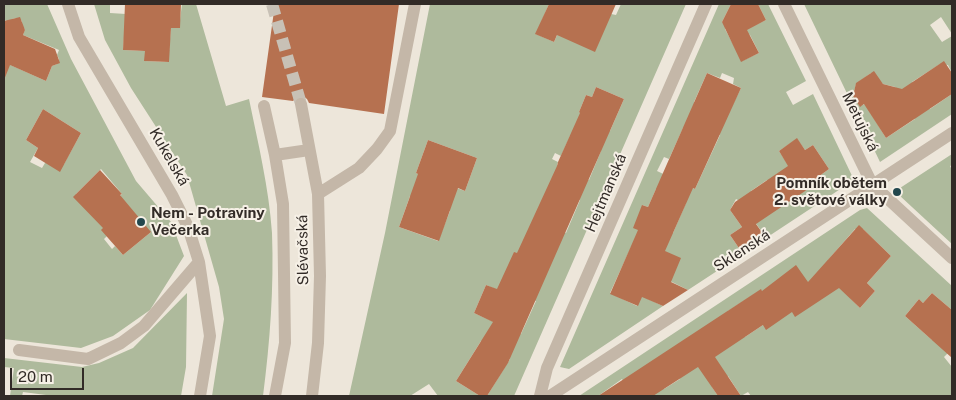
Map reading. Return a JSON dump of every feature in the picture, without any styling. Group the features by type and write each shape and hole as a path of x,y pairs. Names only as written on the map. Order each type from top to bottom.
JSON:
{"street":[{"name":"Kukelská","path":"68,4 80,37 172,195 188,227 199,262 210,336 200,396"},
{"path":"318,194 359,168 377,149 390,131 415,4"},
{"name":"Hejtmanská","path":"540,396 547,368 706,4"},
{"name":"Metujská","path":"784,4 872,184 952,258"},
{"name":"Slévačská","path":"301,104 318,194 320,276 318,343 312,396"},
{"path":"264,106 284,204 284,343 275,396"},
{"name":"Sklenská","path":"550,396 952,133"},
{"path":"275,155 309,150"},
{"path":"19,350 88,359 121,343 144,326 199,262"}],"green space":[{"path":"4,4 47,4 71,59 136,181 171,222 184,256 150,310 113,336 81,348 4,339 4,66 6,63 46,81 52,66 57,64 59,50 23,35 25,29 22,28 22,21 17,18 12,19 10,22 4,20","holes":["43,109 81,133 64,164 45,163 42,168 30,162 38,148 26,140","101,169 122,194 95,219 76,194","151,232 123,255 115,246 112,249 104,239 107,236"]},
{"path":"94,4 110,4 110,13 126,14 123,50 145,51 145,61 168,62 171,28 179,28 182,4 196,4 226,106 249,99 266,182 272,233 271,315 263,396 212,396 224,319 219,287 187,175 131,88 105,40"},
{"path":"430,4 549,4 536,34 554,42 563,22 611,14 616,15 621,4 686,4 514,396 487,396 510,359 481,341 456,381 480,396 438,396 429,384 410,396 349,396 385,233","holes":["596,87 624,99 610,131 579,112 586,95 592,97","570,136 601,151 589,180 557,165 558,162 552,159 555,153 561,156","428,140 477,158 465,191 416,173","553,188 580,200 566,233 539,221","410,196 450,211 438,241 399,227","486,285 507,294 509,290 536,301 521,334 474,313"]},
{"path":"719,4 731,4 722,22 727,24 725,29 742,61 759,53 750,35 743,31 766,20 758,4 768,4 806,81 786,92 793,105 813,94 854,180 766,238 755,222 767,180 751,191 744,203 736,199 730,210 742,227 730,235 743,254 688,290 662,277 646,298 663,306 569,369 560,367","holes":["707,73 720,78 722,73 734,78 733,84 741,88 727,116 694,102","699,124 720,135 695,189 657,171 664,157 669,159 683,128","797,139 805,150 813,145 829,169 818,177 820,181 805,191 779,151","656,189 686,203 673,233 658,226 642,205 648,207","631,247 654,268 637,306 610,293"]},
{"path":"804,4 952,4 952,34 941,17 930,25 942,42 952,36 952,73 948,65 940,64 912,82 930,109 952,94 952,114 880,162","holes":["871,73 883,84 895,87 915,119 886,138 865,104 860,106 853,96 856,84"]},
{"path":"952,154 952,165 950,166 952,170 952,244 899,195 900,188"},
{"path":"867,208 952,286 952,310 932,293 923,303 919,299 905,316 932,340 948,333 952,328 952,349 944,357 952,367 952,396 751,396 748,392 741,396 728,376 712,387 718,396 651,396 640,379 627,387 622,379 598,396 579,396 860,210","holes":["855,229 863,229 891,256 867,283 875,291 860,308 851,299 828,260","761,290 781,319 763,325 745,337 728,311","648,364 678,374 680,379 664,389"]},
{"path":"187,293 186,367 181,396 46,396 23,392 22,396 10,396 14,368 4,367 4,358 82,367 99,363 133,348"}],"building":[{"path":"125,4 181,4 180,28 171,28 169,62 144,61 145,51 123,50"},
{"path":"275,4 399,4 384,114 309,103 303,96 293,101 262,97"},
{"path":"549,4 616,4 595,52 557,35 554,42 535,34"},
{"path":"731,4 758,4 766,20 747,30 759,53 741,62 722,22"},
{"path":"20,17 25,30 23,35 55,49 60,63 52,66 46,81 10,65 4,80 4,21"},
{"path":"944,61 952,73 952,94 886,138 864,104 860,107 853,96 856,83 874,71 883,84 902,89"},
{"path":"707,73 741,88 665,251 681,258 671,282 688,290 663,306 642,297 638,306 610,294 638,230 633,228 642,205 648,207"},
{"path":"596,87 624,99 508,363 487,396 480,396 456,381 493,322 474,313 486,285 497,289 514,252 517,253 557,166 586,95 592,97"},
{"path":"43,109 81,133 60,172 34,156 38,148 26,140"},
{"path":"797,138 805,150 813,145 829,169 818,177 820,181 756,224 766,238 743,254 730,235 742,227 730,210 735,202 788,166 779,151"},
{"path":"428,140 477,158 465,191 458,188 439,241 399,227"},
{"path":"100,170 122,194 120,195 151,232 123,255 101,230 103,228 73,197"},
{"path":"859,225 891,256 867,283 875,291 860,308 839,288 795,317 792,312 766,330 763,325 715,357 741,396 718,396 698,367 653,396 598,396 761,289 762,291 796,265 808,282"},
{"path":"932,293 952,310 952,358 905,316 919,299 923,303"}],"tunnel":[{"path":"272,4 301,104"}],"place":[{"name":"Pomník obětem 2. světové války","path":"897,192"},
{"name":"Nem - Potraviny Večerka","path":"141,222"}]}
